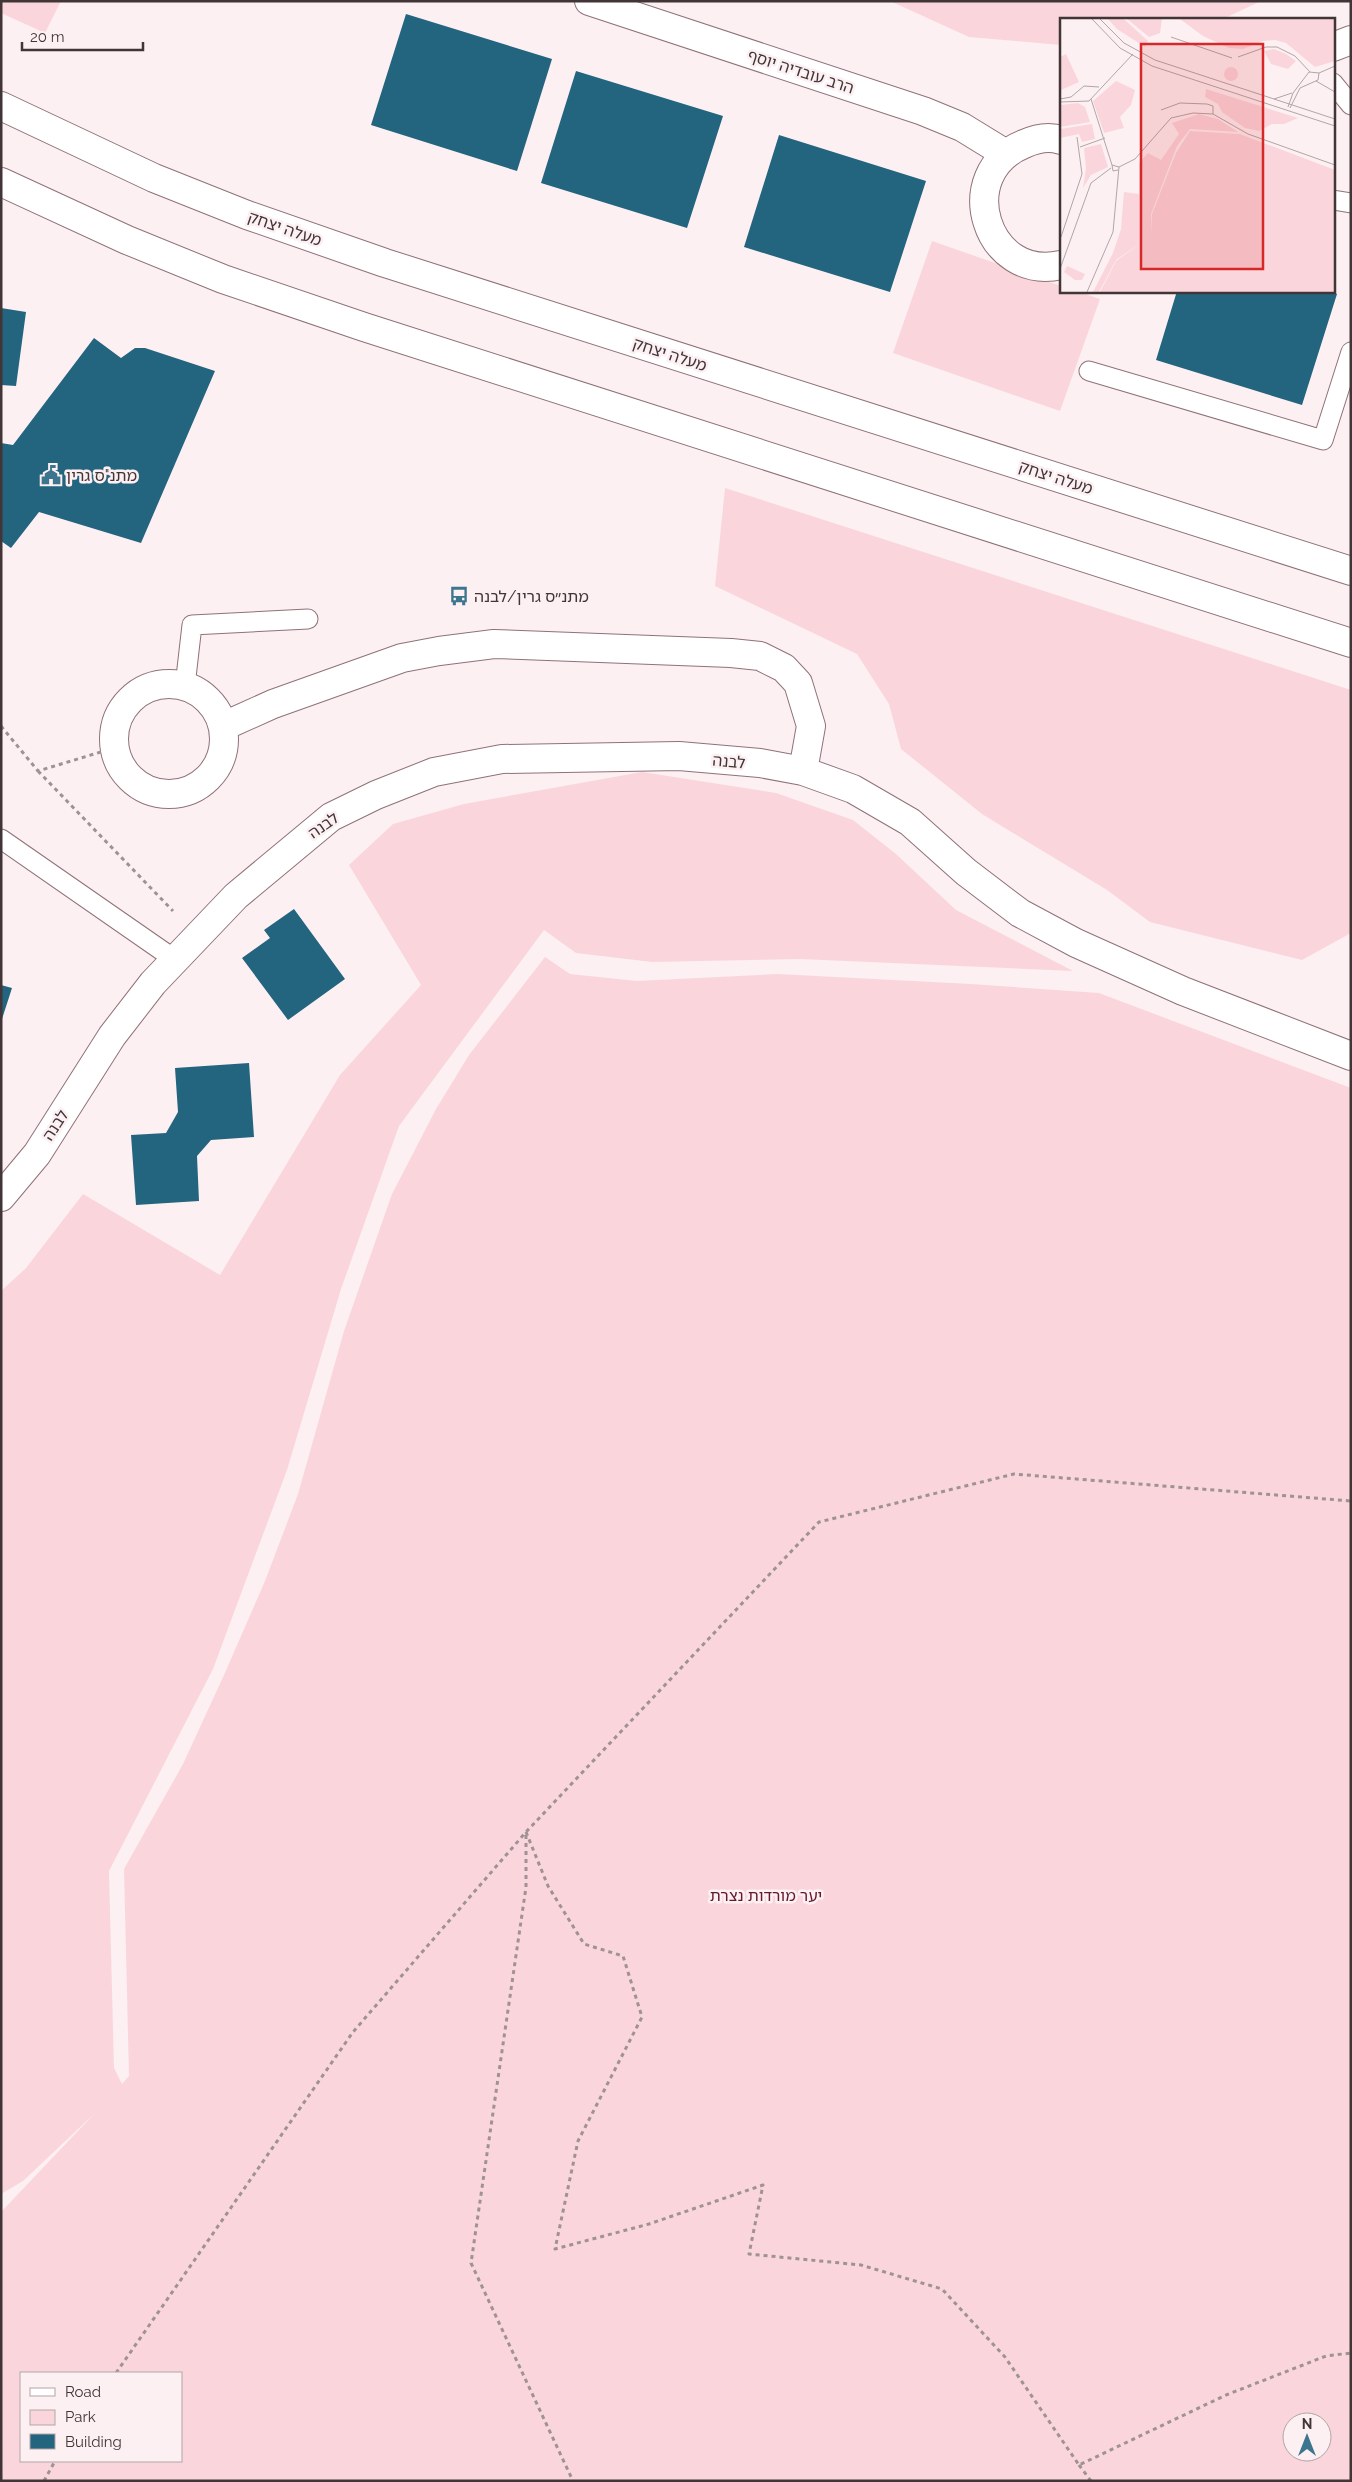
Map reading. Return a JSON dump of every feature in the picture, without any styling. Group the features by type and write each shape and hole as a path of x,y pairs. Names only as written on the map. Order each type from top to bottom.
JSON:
{"street":[{"name":"הרב עובדיה יוסף","path":"589,1 923,111 962,127 1006,154"},
{"path":"1334,47 1351,40"},
{"name":"מעלה יצחק","path":"1,106 154,178 256,218 395,266 1351,571"},
{"path":"1060,140 1034,140 1014,148 1006,154 998,161 987,180 983,201 986,222 996,241 1011,256 1030,265 1051,267 1060,265"},
{"path":"1,182 127,240 223,279 336,318 1351,643"},
{"path":"224,726 273,704 402,658 439,651 494,644 731,653 760,656 784,668 798,683 811,726 803,771"},
{"path":"166,684 185,686 199,692 210,701 219,713 224,726 225,744 221,762 211,777 197,788 180,794 162,795 145,790 130,779 119,765 114,748 114,730 121,712 132,697 148,688 166,684"},
{"name":"לבנה","path":"1,1196 37,1154 112,1036 153,982 196,935 236,896 331,817 376,795 434,772 502,759 582,756 679,756 760,763 803,771 853,790 910,822 966,872 1020,912 1076,943 1183,991 1351,1056"}],"lane":[{"path":"1334,84 1351,105"},
{"path":"1334,200 1351,203"},
{"path":"1089,371 1323,440 1351,352"},
{"path":"185,686 192,625 308,618"},
{"path":"1,839 174,959"}],"path":[{"path":"1,726 38,771 196,935"},
{"path":"38,771 114,748"},
{"path":"117,2372 354,2032 526,1832 819,1522 1014,1474 1351,1501"},
{"path":"526,1832 548,1886 584,1944 623,1956 642,2017 578,2141 555,2249 649,2224 764,2185 749,2254 861,2265 942,2289 1005,2357 1078,2465 1091,2481"},
{"path":"526,1832 526,1887 471,2263 573,2481"},
{"path":"1078,2465 1226,2395 1326,2356 1351,2353"},
{"path":"44,2481 54,2462"}],"green space":[{"path":"1,1 61,1 45,33 1,13"},
{"path":"890,1 1261,1 1225,18 1060,18 1060,45 969,37"},
{"path":"932,241 1060,286 1060,292 1080,292 1100,299 1060,411 893,353"},
{"path":"725,488 1351,690 1351,933 1302,960 1150,922 1107,890 982,814 901,749 889,704 857,654 715,586"},
{"name":"יער מורדות נצרת","path":"642,772 776,793 853,820 896,854 956,910 1073,971 800,959 652,962 576,953 544,930 399,1126 341,1289 287,1470 213,1669 109,1871 114,2068 122,2084 129,2076 124,1869 183,1764 265,1581 298,1494 344,1331 392,1194 436,1109 469,1055 545,957 570,974 637,981 778,974 1099,993 1351,1088 1351,2481 1,2481 1,2212 94,2114 23,2181 1,2194 1,1291 26,1268 83,1194 220,1275 340,1075 421,985 349,865 393,824 464,804"}],"building":[{"path":"406,14 552,59 517,171 371,125"},
{"path":"576,71 723,116 687,228 541,183"},
{"path":"779,135 926,181 890,292 744,247"},
{"path":"1177,292 1332,292 1337,294 1302,405 1156,360"},
{"path":"1,308 26,312 16,386 1,385"},
{"path":"94,338 121,358 135,348 145,348 215,371 141,543 39,512 11,548 1,541 1,443 13,445"},
{"path":"294,909 345,979 288,1020 242,958 270,938 264,930"},
{"path":"1,985 12,988 2,1019 1,1019"},
{"path":"249,1063 254,1137 211,1140 197,1156 199,1201 136,1205 131,1135 166,1133 178,1112 175,1068"}],"place":[{"name":"מתנ\"ס גרין","path":"51,475"},
{"name":"מתנ״ס גרין/לבנה","path":"459,596"}]}
